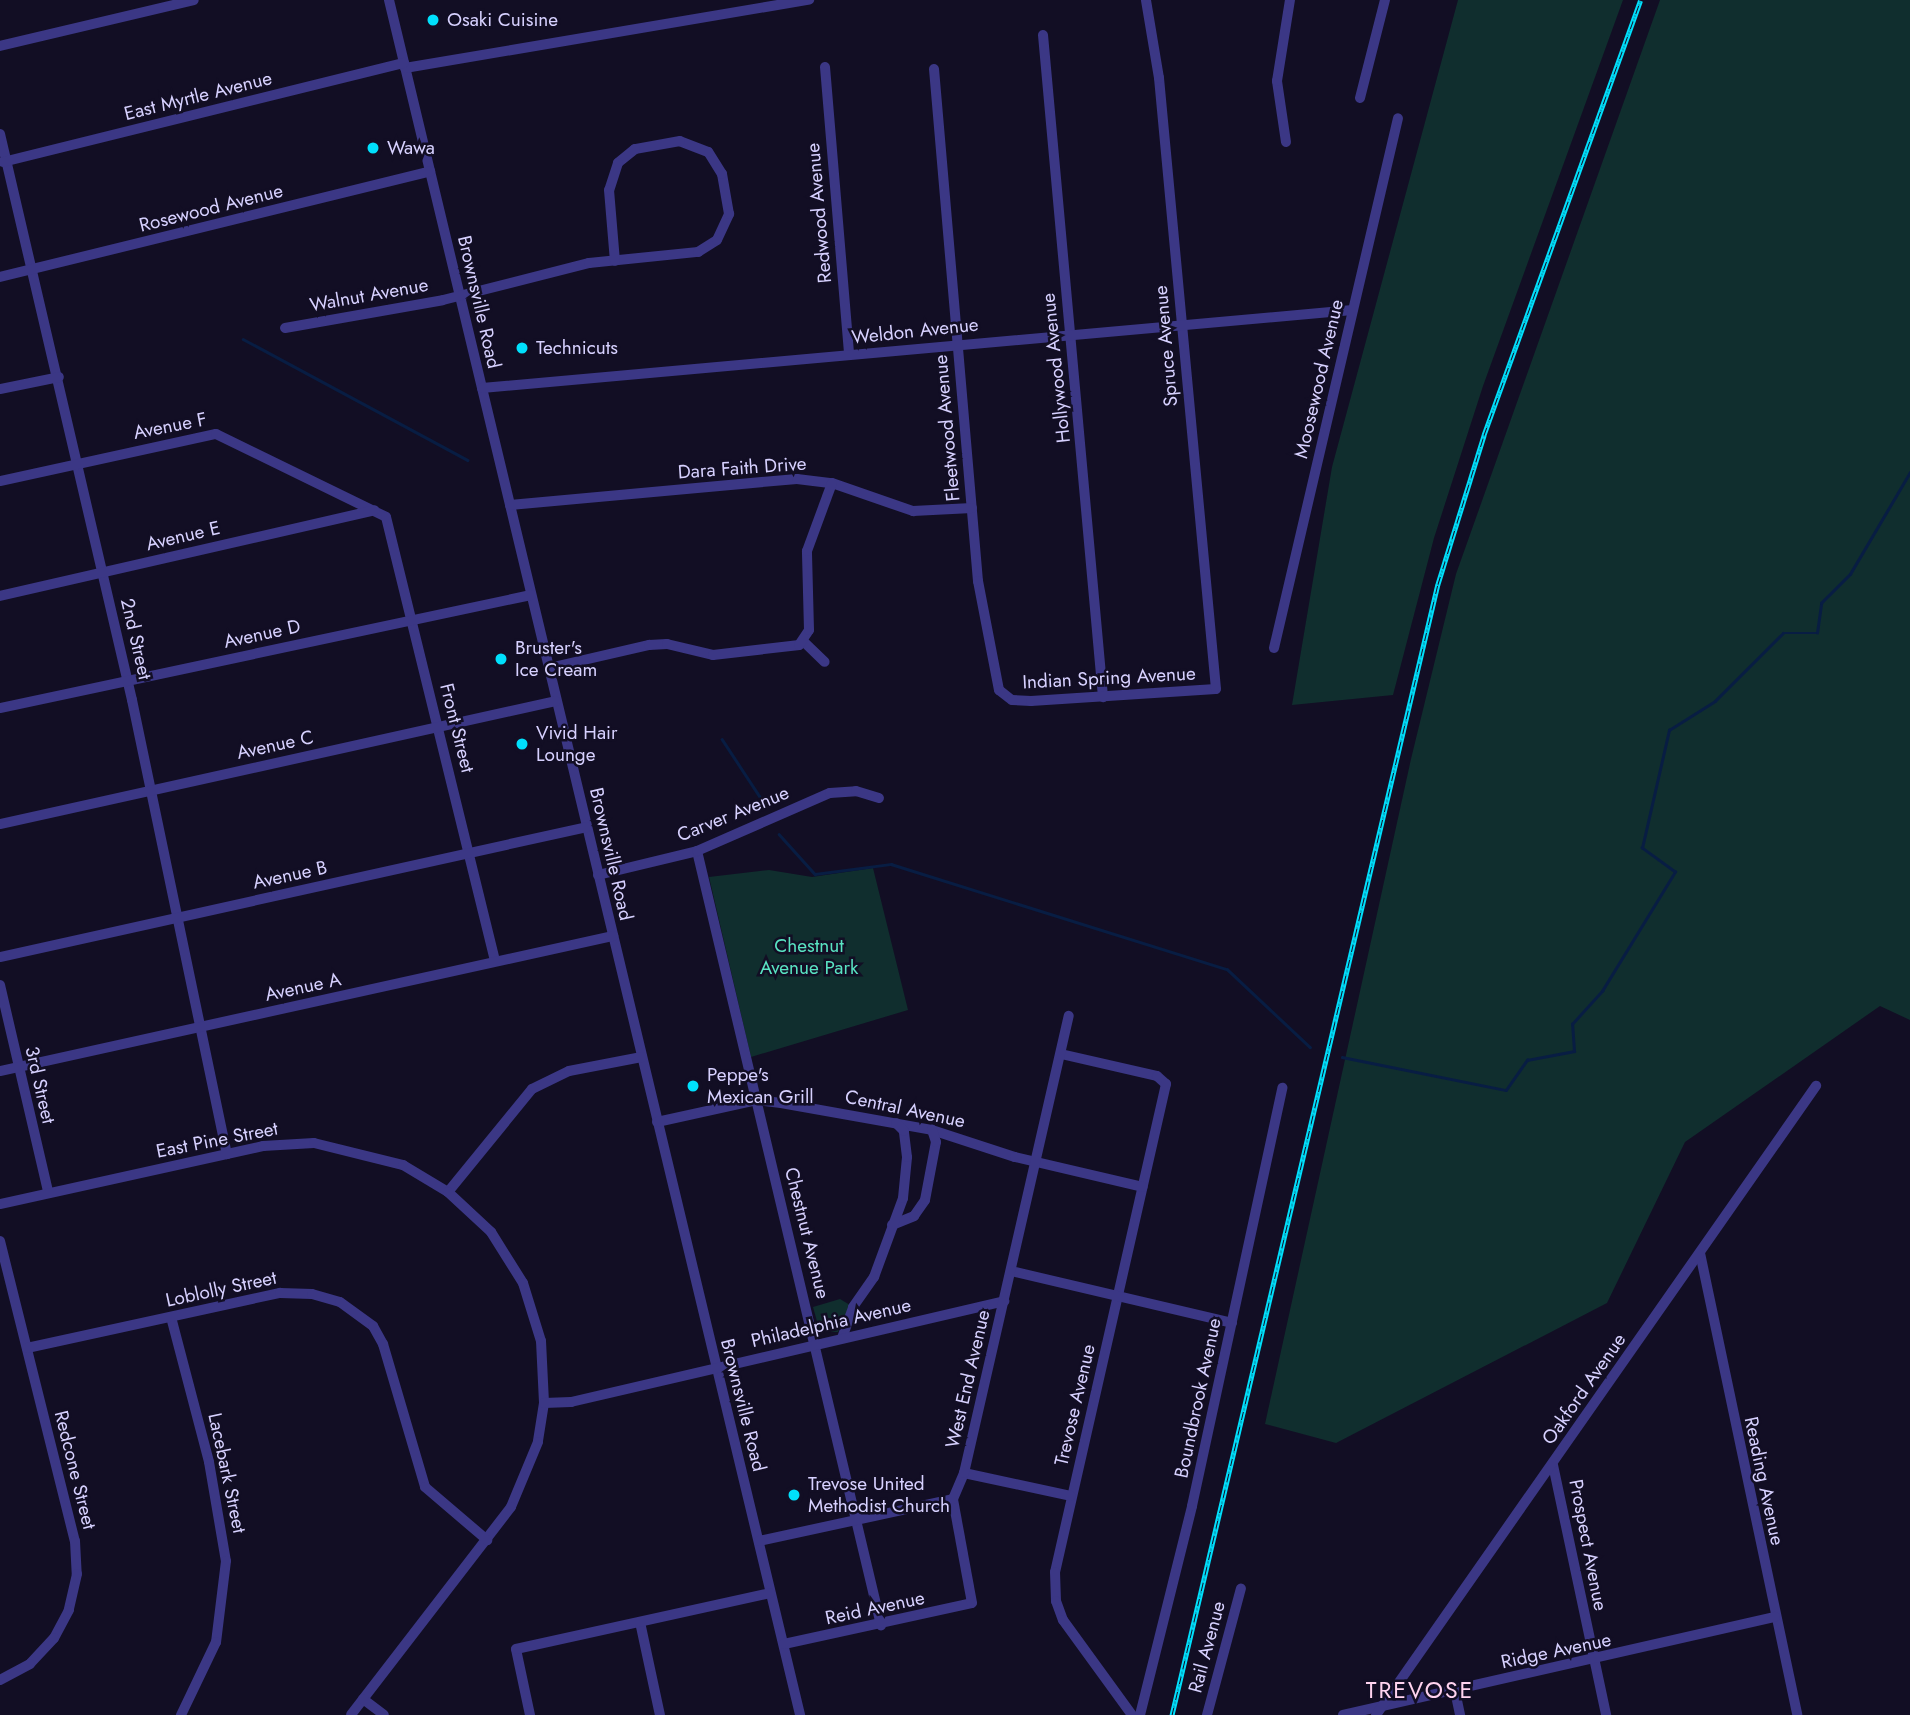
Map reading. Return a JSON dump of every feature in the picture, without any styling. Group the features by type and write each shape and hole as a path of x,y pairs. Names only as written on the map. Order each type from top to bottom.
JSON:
{"street":[{"path":"0,46 194,0"},
{"name":"Brownsville Road","path":"389,0 800,1715"},
{"name":"East Myrtle Avenue","path":"3,162 405,65 809,0"},
{"name":"Spruce Avenue","path":"1146,0 1159,78 1216,689"},
{"path":"1286,142 1276,81 1290,0"},
{"path":"1360,98 1385,0"},
{"name":"Hollywood Avenue","path":"1043,34 1103,697"},
{"name":"Redwood Avenue","path":"825,67 849,355"},
{"name":"Fleetwood Avenue","path":"934,69 982,611 997,685 1004,696"},
{"name":"Moosewood Avenue","path":"1274,648 1398,118"},
{"name":"2nd Street","path":"0,134 3,162 58,377 128,682 203,1027 227,1154"},
{"path":"680,141 708,152 720,168 729,204 727,223 717,240 690,254 615,261 609,190 618,163 635,149 680,141"},
{"name":"Rosewood Avenue","path":"0,277 430,171"},
{"name":"Walnut Avenue","path":"285,328 460,296 615,261"},
{"name":"Weldon Avenue","path":"482,388 1353,310"},
{"path":"0,389 58,377"},
{"name":"Avenue F","path":"0,481 216,434 374,510"},
{"name":"Dara Faith Drive","path":"510,505 797,479 832,483 913,511 972,508"},
{"path":"549,668 649,645 667,644 713,655 793,647 803,641 809,630 807,551 832,483"},
{"name":"Avenue E","path":"0,596 374,510"},
{"name":"Front Street","path":"374,510 389,524 410,620 440,729 495,961"},
{"name":"Avenue D","path":"0,708 531,595"},
{"path":"803,641 825,662"},
{"name":"Indian Spring Avenue","path":"1004,696 1031,701 1216,689"},
{"name":"Avenue C","path":"0,824 440,729 556,701"},
{"name":"Carver Avenue","path":"598,875 697,850 830,793 856,791 879,798"},
{"name":"Avenue B","path":"0,957 587,827"},
{"name":"Chestnut Avenue","path":"697,850 881,1625"},
{"name":"Avenue A","path":"0,1071 613,936"},
{"name":"3rd Street","path":"0,985 48,1192"},
{"name":"West End Avenue","path":"953,1499 964,1473 1069,1016"},
{"name":"Trevose Avenue","path":"1060,1054 1157,1076 1166,1084 1055,1572 1056,1601 1087,1656 1132,1715"},
{"path":"448,1192 531,1088 569,1071 642,1056"},
{"name":"Oakford Avenue","path":"1377,1711 1553,1465 1816,1086"},
{"name":"Boundbrook Avenue","path":"1140,1715 1232,1323 1283,1088"},
{"name":"Central Avenue","path":"657,1122 757,1100 932,1130 1035,1162 1143,1186"},
{"path":"842,1339 853,1307 874,1277 907,1171 904,1131 896,1123"},
{"path":"892,1225 914,1216 925,1200 936,1142 932,1130"},
{"name":"East Pine Street","path":"0,1204 286,1143 342,1146 404,1164 448,1192 491,1232 523,1283 541,1341 544,1403 529,1470 487,1540 351,1715"},
{"name":"Redcone Street","path":"0,1241 75,1541 77,1574 69,1610 54,1638 30,1664 0,1680"},
{"name":"Reading Avenue","path":"1700,1253 1774,1618 1797,1715"},
{"path":"1011,1271 1232,1323"},
{"name":"Loblolly Street","path":"27,1348 296,1292 324,1296 350,1307 373,1326 383,1345 425,1487 487,1540"},
{"name":"Philadelphia Avenue","path":"544,1403 571,1402 1004,1301"},
{"name":"Lacebark Street","path":"171,1317 209,1462 226,1561 216,1642 184,1714"},
{"name":"Prospect Avenue","path":"1553,1465 1570,1528 1592,1659 1606,1715"},
{"path":"964,1473 1071,1496"},
{"path":"759,1541 953,1499"},
{"name":"Reid Avenue","path":"784,1644 881,1625 972,1603 953,1499"},
{"name":"Rail Avenue","path":"1207,1715 1241,1588"},
{"path":"530,1715 516,1649 770,1593"},
{"name":"Ridge Avenue","path":"1343,1715 1377,1711 1774,1618"},
{"path":"640,1622 660,1715"},
{"path":"1455,1691 1460,1715"},
{"path":"363,1699 384,1715"}],"green space":[{"path":"1458,0 1623,0 1483,386 1434,538 1393,695 1292,705 1332,467"},
{"path":"1660,0 1910,0 1910,1020 1880,1006 1685,1142 1607,1303 1336,1443 1265,1424 1411,759 1456,574"},
{"name":"Chestnut Avenue Park","path":"873,868 908,1010 751,1057 709,877 769,870 812,877"},
{"path":"840,1299 850,1305 838,1332 820,1332 813,1307"}],"waterway":[{"path":"243,339 468,460"},
{"path":"1342,1057 1506,1090 1527,1060 1574,1051 1572,1024 1602,991 1675,872 1642,848 1669,730 1715,701 1783,633 1817,633 1821,603 1850,574 1910,472"},
{"path":"722,739 766,806"},
{"path":"779,834 815,874 891,864 1227,969 1310,1047"}],"railway":[{"path":"1172,1715 1438,584 1484,435 1641,0"}],"place":[{"name":"Osaki Cuisine","path":"433,20"},
{"name":"Wawa","path":"373,148"},
{"name":"Technicuts","path":"522,348"},
{"name":"Bruster's Ice Cream","path":"501,659"},
{"name":"Vivid Hair Lounge","path":"522,744"},
{"name":"Peppe's Mexican Grill","path":"693,1086"},
{"name":"Trevose United Methodist Church","path":"794,1495"}],"district":[{"name":"TREVOSE","path":"1420,1690"}]}
